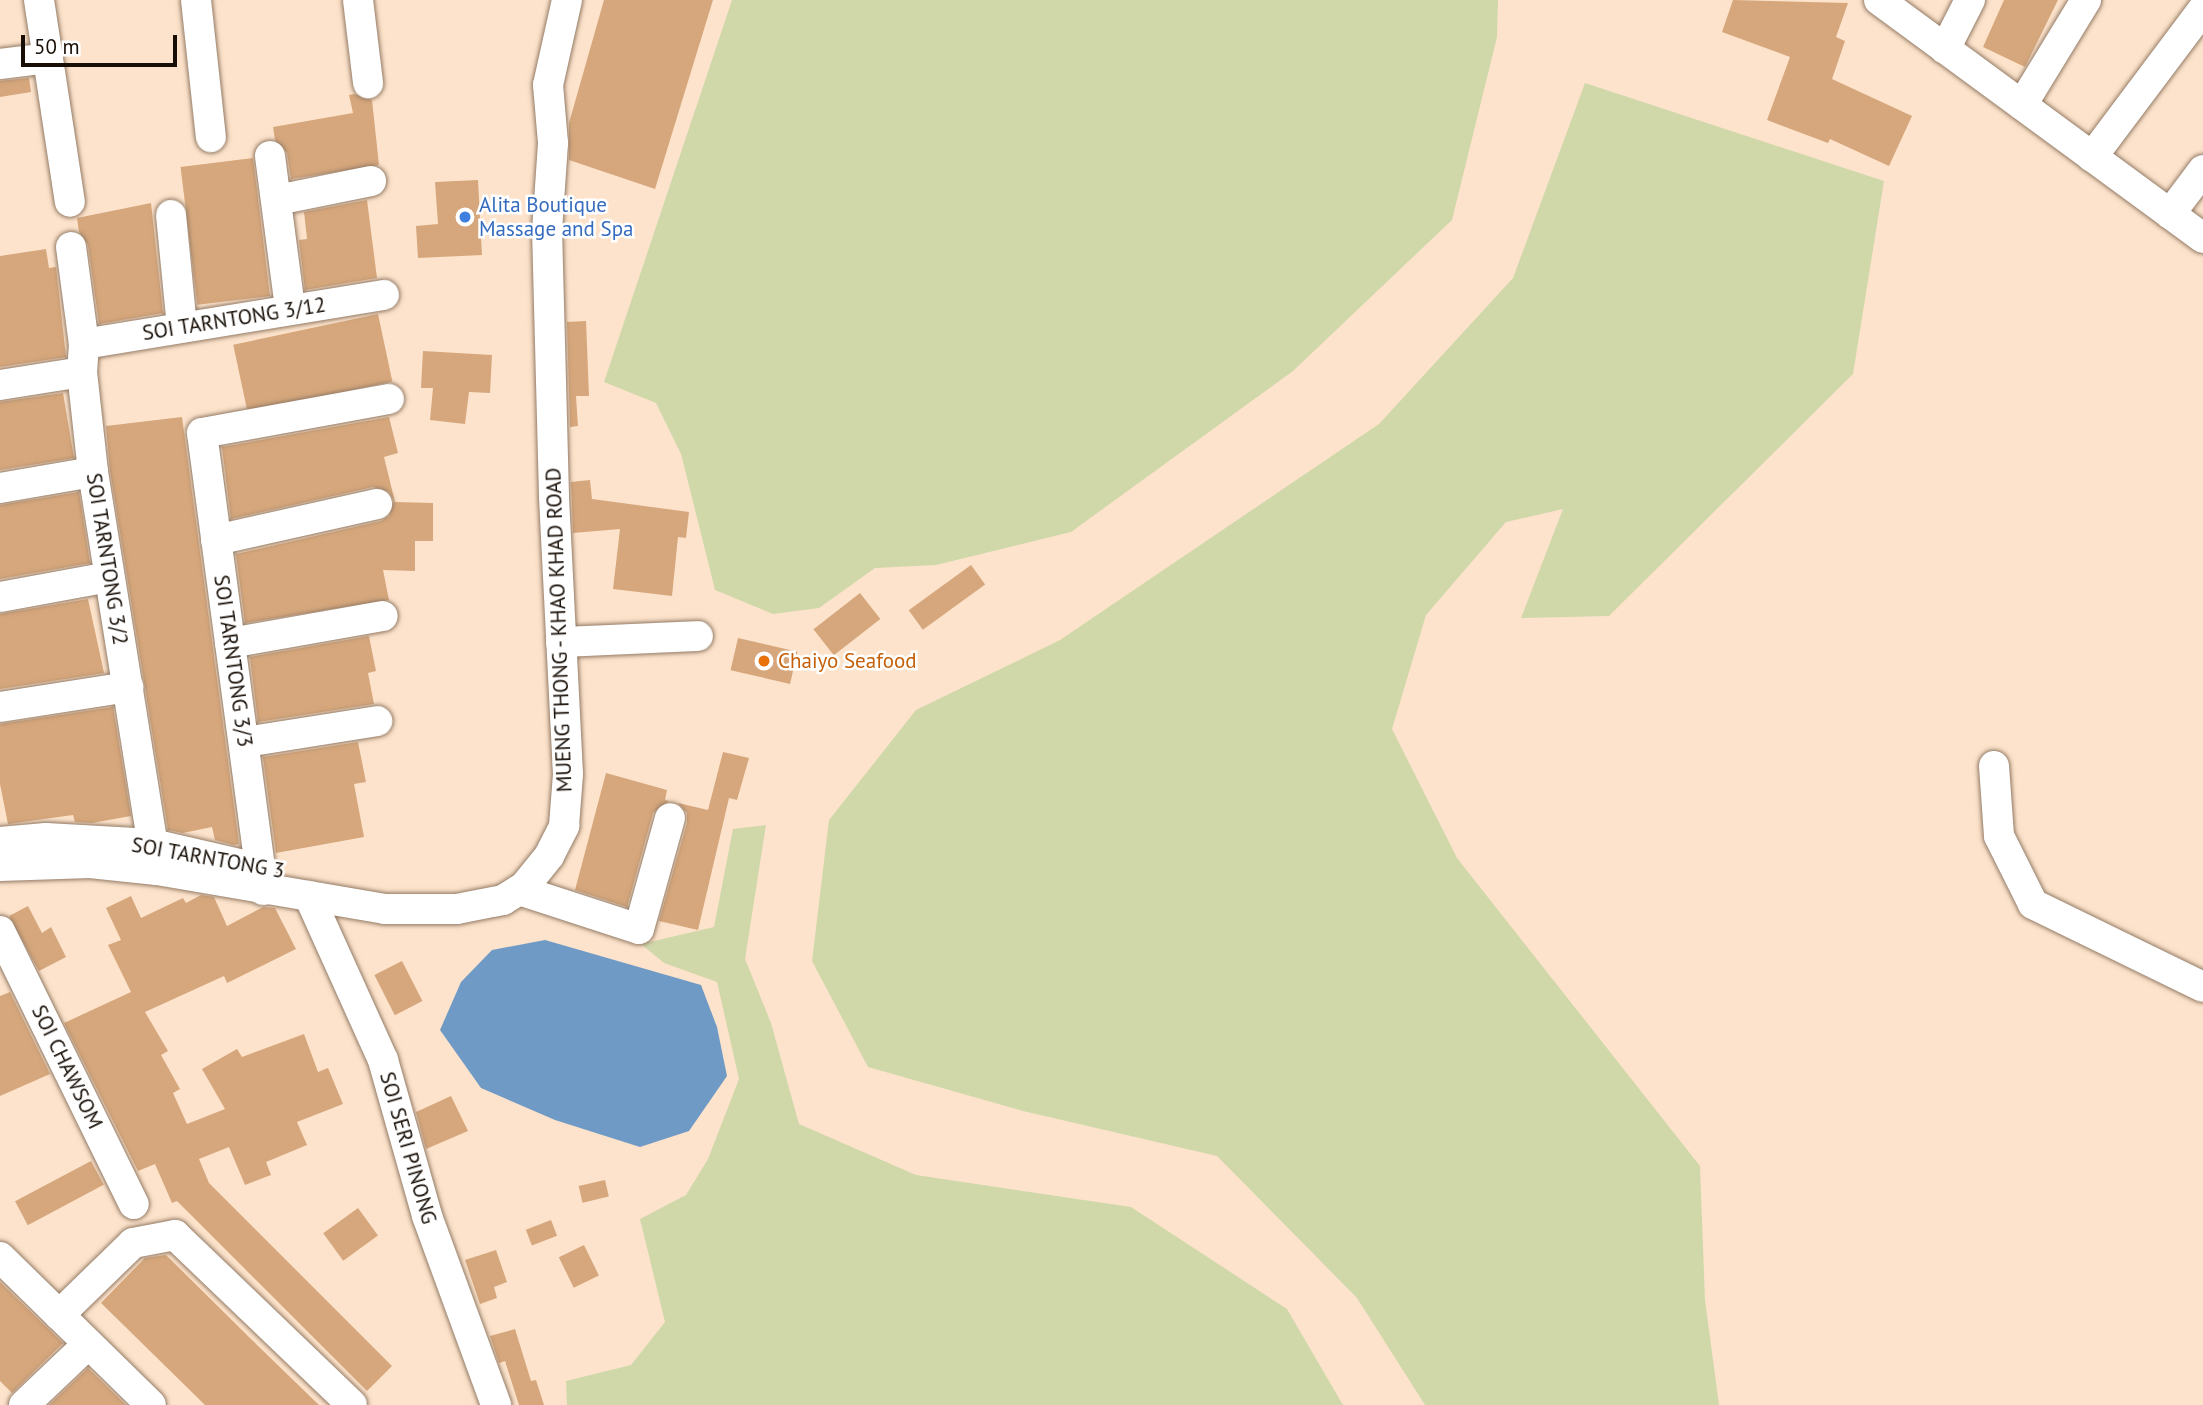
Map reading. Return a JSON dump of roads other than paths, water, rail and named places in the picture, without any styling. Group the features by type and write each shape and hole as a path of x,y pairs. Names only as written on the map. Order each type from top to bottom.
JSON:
{"street":[{"path":"39,0 70,202"},
{"path":"196,0 211,137"},
{"path":"358,0 368,83"},
{"name":"MUENG THONG - KHAO KHAD ROAD","path":"1,855 90,863 155,857 262,879 309,896 384,909 457,909 503,900 519,890 549,856 564,825 568,774 553,482 547,231 553,142 548,85 567,0"},
{"path":"1878,0 2203,238"},
{"path":"1945,49 1970,0"},
{"path":"2022,105 2086,0"},
{"path":"2092,156 2203,9"},
{"path":"0,64 48,58"},
{"path":"270,156 290,308"},
{"path":"2170,214 2203,170"},
{"path":"277,200 371,181"},
{"path":"171,215 182,327"},
{"name":"SOI TARNTONG 3/2","path":"71,247 93,472 155,857"},
{"name":"SOI TARNTONG 3/12","path":"0,385 182,327 384,295"},
{"name":"SOI TARNTONG 3/3","path":"262,879 202,433 389,399"},
{"path":"0,488 93,472"},
{"path":"216,540 377,504"},
{"path":"0,597 109,577"},
{"path":"230,643 383,616"},
{"path":"561,642 698,636"},
{"path":"0,707 128,687"},
{"path":"245,742 377,721"},
{"path":"1994,766 1999,836 2033,904 2203,987"},
{"path":"519,890 639,929 670,818"},
{"name":"SOI TARNTONG 3","path":"262,879 372,887"},
{"name":"SOI SERI PINONG","path":"309,896 383,1060 427,1216 496,1405"},
{"name":"SOI CHAWSOM","path":"0,931 134,1204"},
{"path":"59,1315 133,1243 175,1235 352,1405"},
{"path":"0,1257 151,1405"},
{"path":"24,1405 88,1344"}],"water":[{"path":"545,940 701,985 717,1027 727,1076 689,1131 640,1147 555,1120 481,1088 440,1030 461,982 492,950"}],"place":[{"name":"Alita Boutique Massage and Spa","path":"465,217"},
{"name":"Chaiyo Seafood","path":"764,661"}]}
